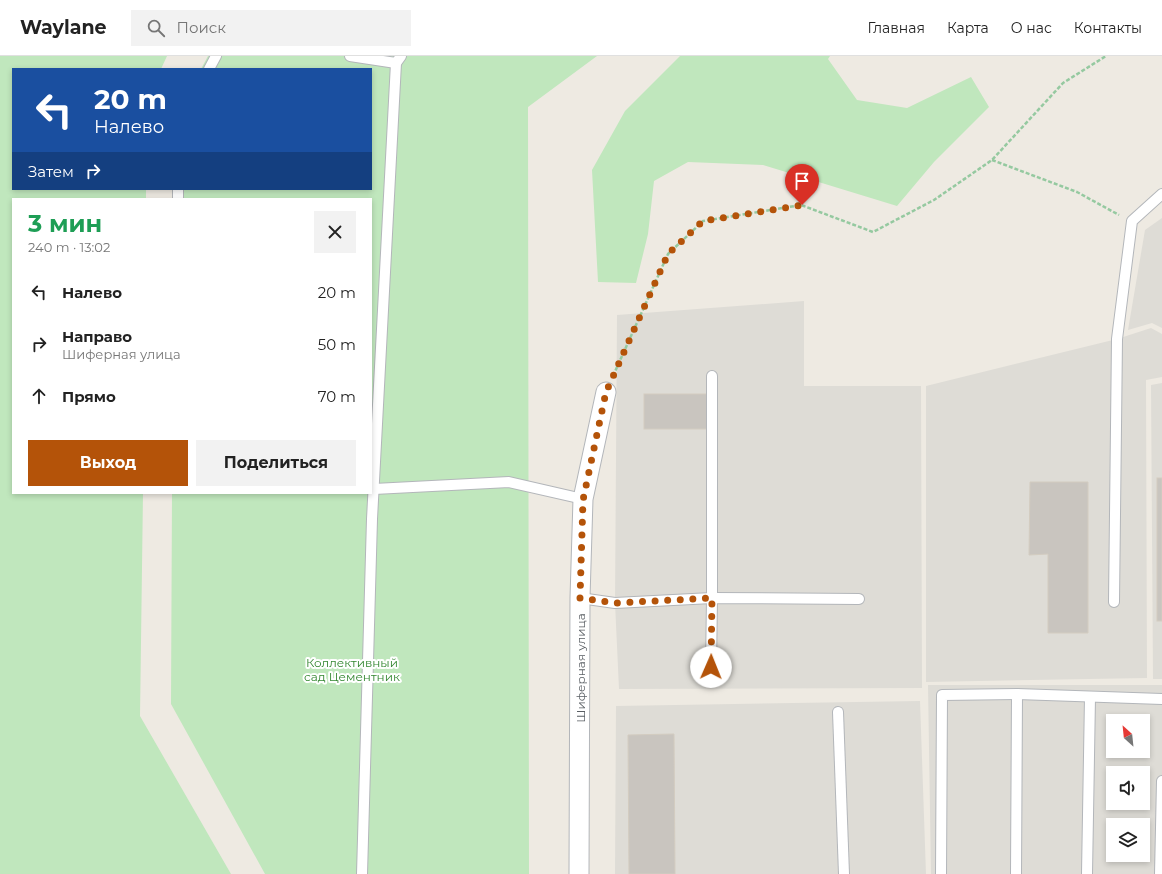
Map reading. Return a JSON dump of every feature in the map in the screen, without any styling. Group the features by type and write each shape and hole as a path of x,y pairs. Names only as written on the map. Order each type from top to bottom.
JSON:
{"street":[{"name":"Шиферная улица","path":"579,874 580,598 583,500 606,392"}],"lane":[{"path":"210,68 216,56"},
{"path":"350,56 398,60 374,489 362,874"},
{"path":"1114,602 1117,339 1132,221 1162,194"},
{"path":"711,667 712,376"},
{"path":"374,489 509,482 583,500"},
{"path":"580,598 615,603 712,598 859,599"},
{"path":"1016,874 1017,694"},
{"path":"941,874 942,695 1017,694 1162,699"},
{"path":"1087,874 1090,697"},
{"path":"838,712 844,874"},
{"path":"1160,874 1162,781"}],"path":[{"path":"606,392 668,254 703,221 802,205 873,232 934,200 992,160 1063,83 1106,56"},
{"path":"992,160 1077,192 1132,221"}],"shaded area":[{"path":"1162,218 1162,328 1152,323 1128,330 1145,230"},
{"path":"804,301 804,386 921,386 922,688 619,689 615,603 617,315"},
{"path":"1151,328 1162,334 1162,377 1146,380 1147,678 926,682 926,386 1117,339"},
{"path":"1162,383 1162,679 1153,679 1151,385"},
{"path":"928,685 1162,685 1162,874 931,874"},
{"path":"920,701 926,874 615,874 616,706"}],"green space":[{"path":"0,56 167,56 161,68 12,68 12,190 146,190 146,198 12,198 12,494 143,494 140,716 231,874 0,874"},
{"name":"Коллективный сад Цементник","path":"208,56 597,56 528,107 529,874 265,874 171,704 172,494 372,494 372,198 173,198 173,190 372,190 372,68 202,68"},
{"path":"680,56 830,56 828,59 857,100 907,108 971,77 989,107 934,162 897,206 763,165 688,162 654,181 648,234 636,283 598,282 592,170 625,111"}],"building":[{"path":"644,394 707,394 707,429 644,429"},
{"path":"1157,478 1162,478 1162,621 1157,621"},
{"path":"1030,482 1088,482 1088,633 1048,633 1048,554 1029,555"},
{"path":"674,734 675,874 629,874 628,735"}],"route":[{"path":"711,667 712,598 615,603 580,598 583,500 606,392 668,254 703,221 802,205"}]}
